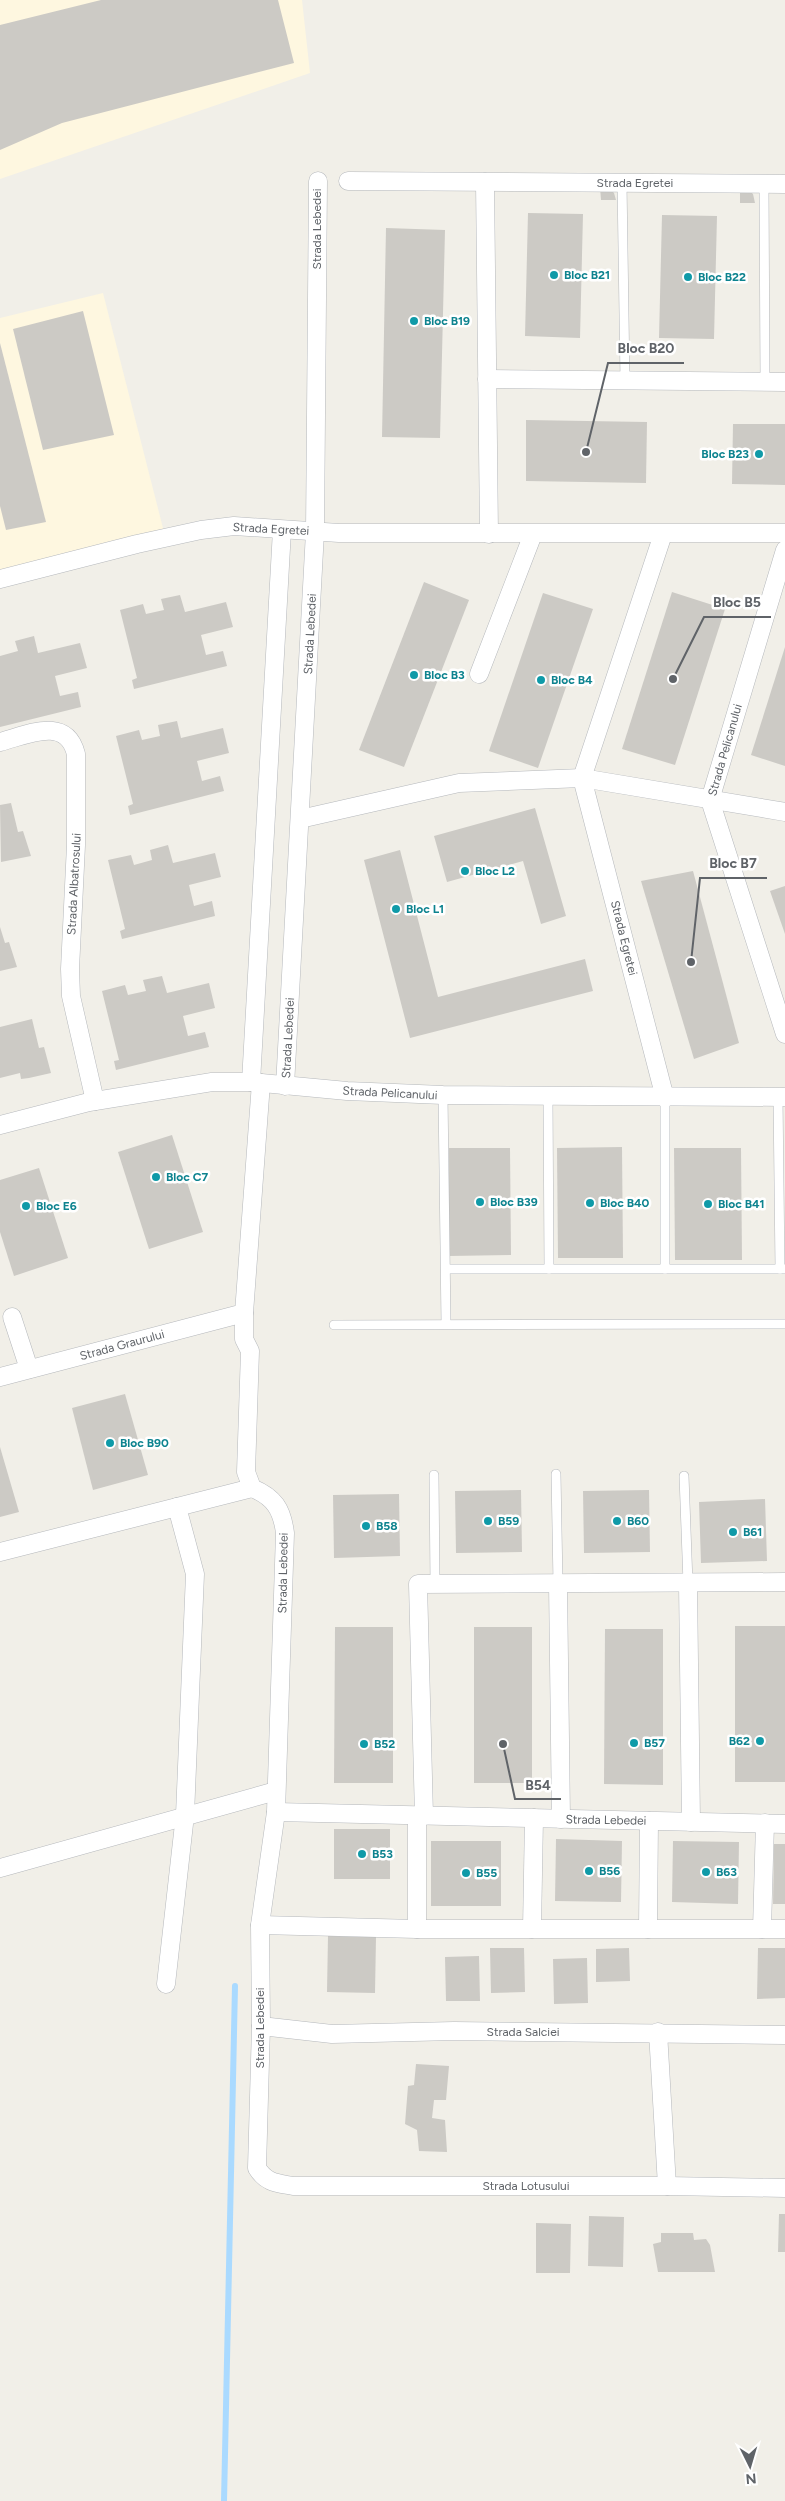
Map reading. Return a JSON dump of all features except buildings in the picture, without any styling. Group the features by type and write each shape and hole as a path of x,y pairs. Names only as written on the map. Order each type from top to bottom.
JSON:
{"street":[{"name":"Strada Egretei","path":"348,181 785,184"},
{"name":"Strada Lebedei","path":"286,1086 315,532 318,182"},
{"path":"485,182 488,534"},
{"path":"488,379 785,382"},
{"name":"Strada Egretei","path":"0,579 137,544 201,530 234,526 315,532 488,534 785,532"},
{"name":"Strada Lebedei","path":"268,2181 257,2168 261,2026 260,1925 276,1812 285,1532 283,1517 276,1502 265,1493 252,1488 246,1472 250,1351 244,1339 244,1313 282,530"},
{"path":"479,674 533,534"},
{"path":"582,778 662,534"},
{"name":"Strada Pelicanului","path":"785,550 710,800 785,1034"},
{"name":"Strada Albatrosului","path":"0,742 52,729 64,734 74,747 76,836 70,969 71,996 96,1101"},
{"name":"Strada Egretei","path":"582,778 665,1098"},
{"path":"300,819 459,783 582,778 785,812"},
{"name":"Strada Pelicanului","path":"0,1125 96,1101 183,1085 212,1082 443,1095 665,1098 782,1097"},
{"name":"Strada Graurului","path":"0,1376 244,1313"},
{"path":"12,1317 28,1369"},
{"path":"0,1552 252,1488"},
{"path":"166,1984 185,1816 195,1574 177,1507"},
{"path":"417,1929 421,1816 418,1584 785,1582"},
{"path":"558,1583 561,1819"},
{"path":"688,1583 691,1822"},
{"path":"0,1868 276,1791"},
{"name":"Strada Lebedei","path":"276,1812 785,1824"},
{"path":"532,1929 534,1818"},
{"path":"648,1929 649,1821"},
{"path":"762,1929 765,1823"},
{"path":"260,1925 417,1929 785,1929"},
{"name":"Strada Salciei","path":"261,2026 332,2034 454,2031 785,2035"},
{"path":"658,2032 667,2186"},
{"name":"Strada Lotusului","path":"268,2181 293,2186 667,2186 785,2188"}],"lane":[{"path":"622,183 625,380"},
{"path":"764,184 764,381"},
{"path":"443,1095 446,1323"},
{"path":"548,1096 549,1269"},
{"path":"446,1269 783,1269 782,1097"},
{"path":"664,1269 665,1098"},
{"path":"334,1325 446,1323 785,1324"},
{"path":"556,1474 558,1583"},
{"path":"434,1475 435,1584"},
{"path":"684,1476 688,1583"}],"shaded area":[{"path":"0,0 302,0 310,73 0,179"},
{"path":"103,293 164,532 0,577 0,318"}],"waterway":[{"path":"224,2501 235,1986"}],"place":[{"name":"Bloc B21","path":"554,275"},
{"name":"Bloc B22","path":"688,277"},
{"name":"Bloc B19","path":"414,321"},
{"name":"Bloc B20","path":"586,452"},
{"name":"Bloc B23","path":"759,454"},
{"name":"Bloc B3","path":"414,675"},
{"name":"Bloc B5","path":"673,679"},
{"name":"Bloc B4","path":"541,680"},
{"name":"Bloc L2","path":"465,871"},
{"name":"Bloc L1","path":"396,909"},
{"name":"Bloc B7","path":"691,962"},
{"name":"Bloc C7","path":"156,1177"},
{"name":"Bloc B39","path":"480,1202"},
{"name":"Bloc B40","path":"590,1203"},
{"name":"Bloc B41","path":"708,1204"},
{"name":"Bloc E6","path":"26,1206"},
{"name":"Bloc B90","path":"110,1443"},
{"name":"B59","path":"488,1521"},
{"name":"B60","path":"617,1521"},
{"name":"B58","path":"366,1526"},
{"name":"B61","path":"733,1532"},
{"name":"B62","path":"760,1741"},
{"name":"B57","path":"634,1743"},
{"name":"B52","path":"364,1744"},
{"name":"B54","path":"503,1744"},
{"name":"B53","path":"362,1854"},
{"name":"B56","path":"589,1871"},
{"name":"B63","path":"706,1872"},
{"name":"B55","path":"466,1873"}]}
